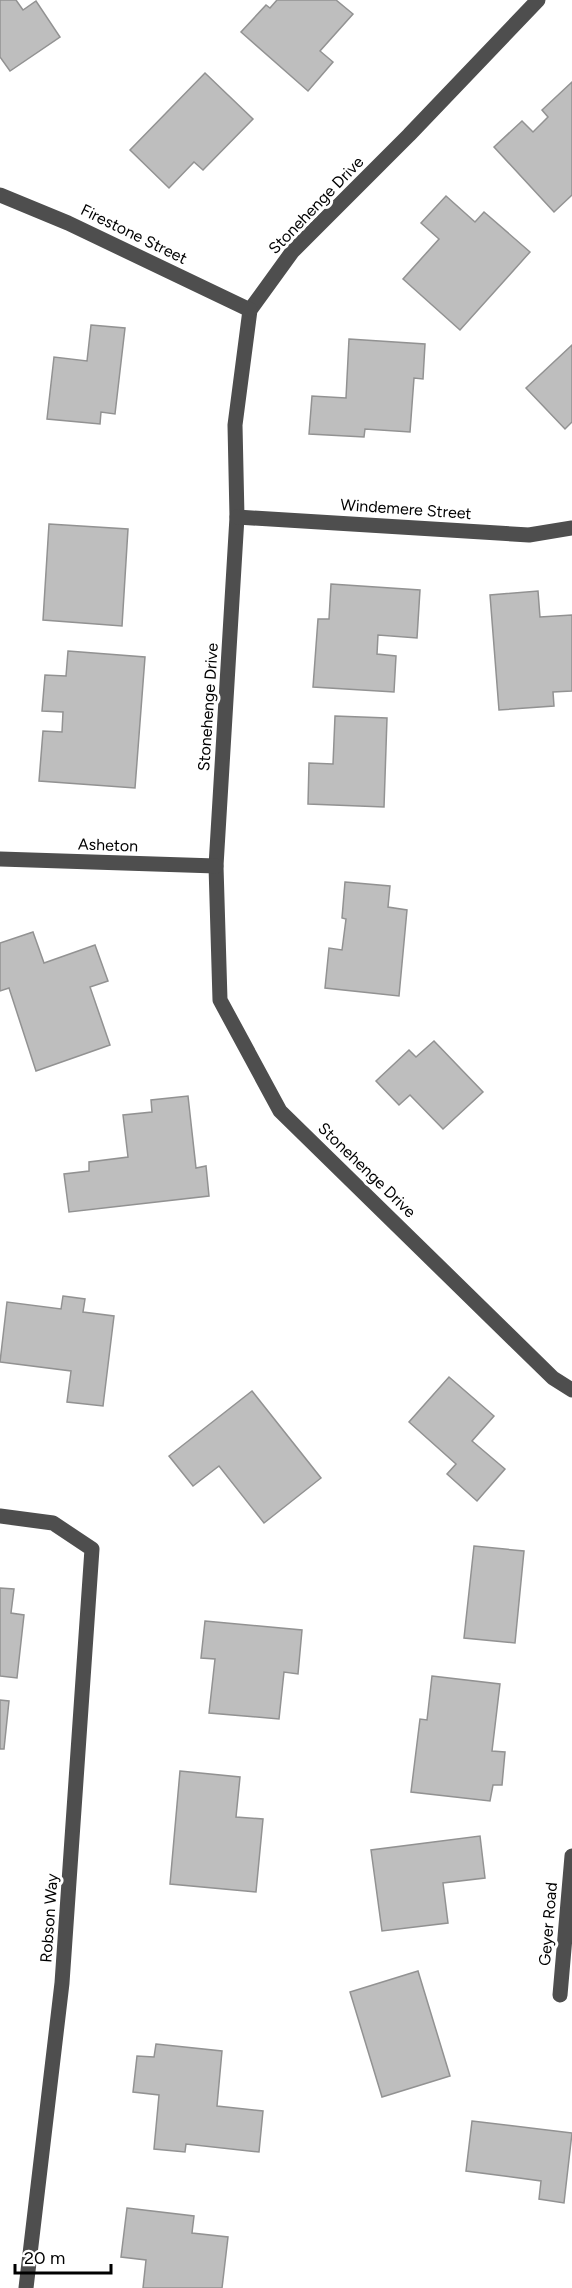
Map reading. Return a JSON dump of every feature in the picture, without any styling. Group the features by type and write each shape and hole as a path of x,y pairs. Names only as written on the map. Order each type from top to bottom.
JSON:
{"street":[{"name":"Stonehenge Drive","path":"538,0 410,135 292,252 250,310 235,425 237,517 216,866 220,1000 280,1111 553,1378 572,1390"},
{"name":"Firestone Street","path":"0,195 68,223 250,310"},
{"name":"Windemere Street","path":"237,517 529,535 572,528"},
{"name":"Asheton","path":"0,859 216,866"},
{"name":"Robson Way","path":"0,1516 53,1523 92,1549 62,1983 26,2288"},
{"name":"Geyer Road","path":"560,1995 572,1856"}],"building":[{"path":"0,0 16,0 23,10 36,1 60,37 10,71 0,57"},
{"path":"277,0 336,0 353,14 320,51 333,62 308,91 241,32 266,5 270,8"},
{"path":"205,73 253,119 203,170 194,162 169,188 130,150"},
{"path":"572,82 572,195 554,212 494,147 522,121 533,132 548,117 542,110"},
{"path":"446,196 475,222 484,212 530,252 460,330 403,279 439,239 421,223"},
{"path":"91,325 125,328 115,414 101,412 100,424 47,419 54,357 87,361"},
{"path":"349,339 425,344 423,379 414,378 410,432 365,429 364,437 309,434 312,396 346,398"},
{"path":"572,345 572,422 565,429 526,388"},
{"path":"49,524 128,529 122,626 43,620"},
{"path":"331,584 420,590 417,638 378,635 377,654 396,656 394,692 313,687 318,619 329,619"},
{"path":"538,591 540,617 572,615 572,691 553,692 554,706 499,710 490,595"},
{"path":"68,651 145,657 135,788 39,781 43,731 62,732 63,712 42,711 45,675 66,676"},
{"path":"335,716 387,718 384,807 308,804 309,763 333,764"},
{"path":"345,882 390,886 388,907 407,910 399,996 325,988 329,948 342,950 346,919 342,918"},
{"path":"33,932 44,963 95,945 108,981 90,987 110,1045 36,1071 9,988 0,991 0,943"},
{"path":"434,1041 483,1092 443,1129 410,1095 399,1105 376,1081 409,1050 416,1057"},
{"path":"188,1096 196,1168 206,1166 209,1196 69,1212 64,1174 89,1171 89,1162 128,1157 123,1115 152,1112 151,1100"},
{"path":"63,1296 85,1299 83,1312 114,1316 103,1406 67,1402 71,1371 0,1362 7,1302 61,1309"},
{"path":"449,1377 494,1416 472,1441 505,1469 477,1501 447,1474 456,1464 409,1422"},
{"path":"252,1391 321,1478 264,1523 219,1466 193,1486 169,1456"},
{"path":"474,1546 524,1551 515,1643 464,1638"},
{"path":"0,1588 14,1589 11,1613 24,1615 17,1678 0,1676"},
{"path":"205,1621 302,1630 298,1674 284,1672 279,1719 209,1713 215,1659 201,1658"},
{"path":"432,1676 500,1684 492,1751 505,1752 502,1785 493,1785 490,1801 411,1792 420,1719 427,1720"},
{"path":"0,1700 9,1701 4,1749 0,1749"},
{"path":"180,1771 240,1777 236,1817 263,1819 256,1892 170,1884"},
{"path":"480,1836 485,1878 443,1883 448,1923 382,1931 371,1850"},
{"path":"418,1971 450,2076 382,2097 350,1992"},
{"path":"156,2044 222,2051 217,2106 263,2111 259,2152 186,2144 185,2152 154,2149 159,2095 133,2092 137,2056 154,2057"},
{"path":"472,2121 572,2133 564,2203 539,2199 541,2181 466,2171"},
{"path":"127,2208 194,2216 192,2233 228,2237 222,2288 143,2288 146,2260 121,2257"}]}
